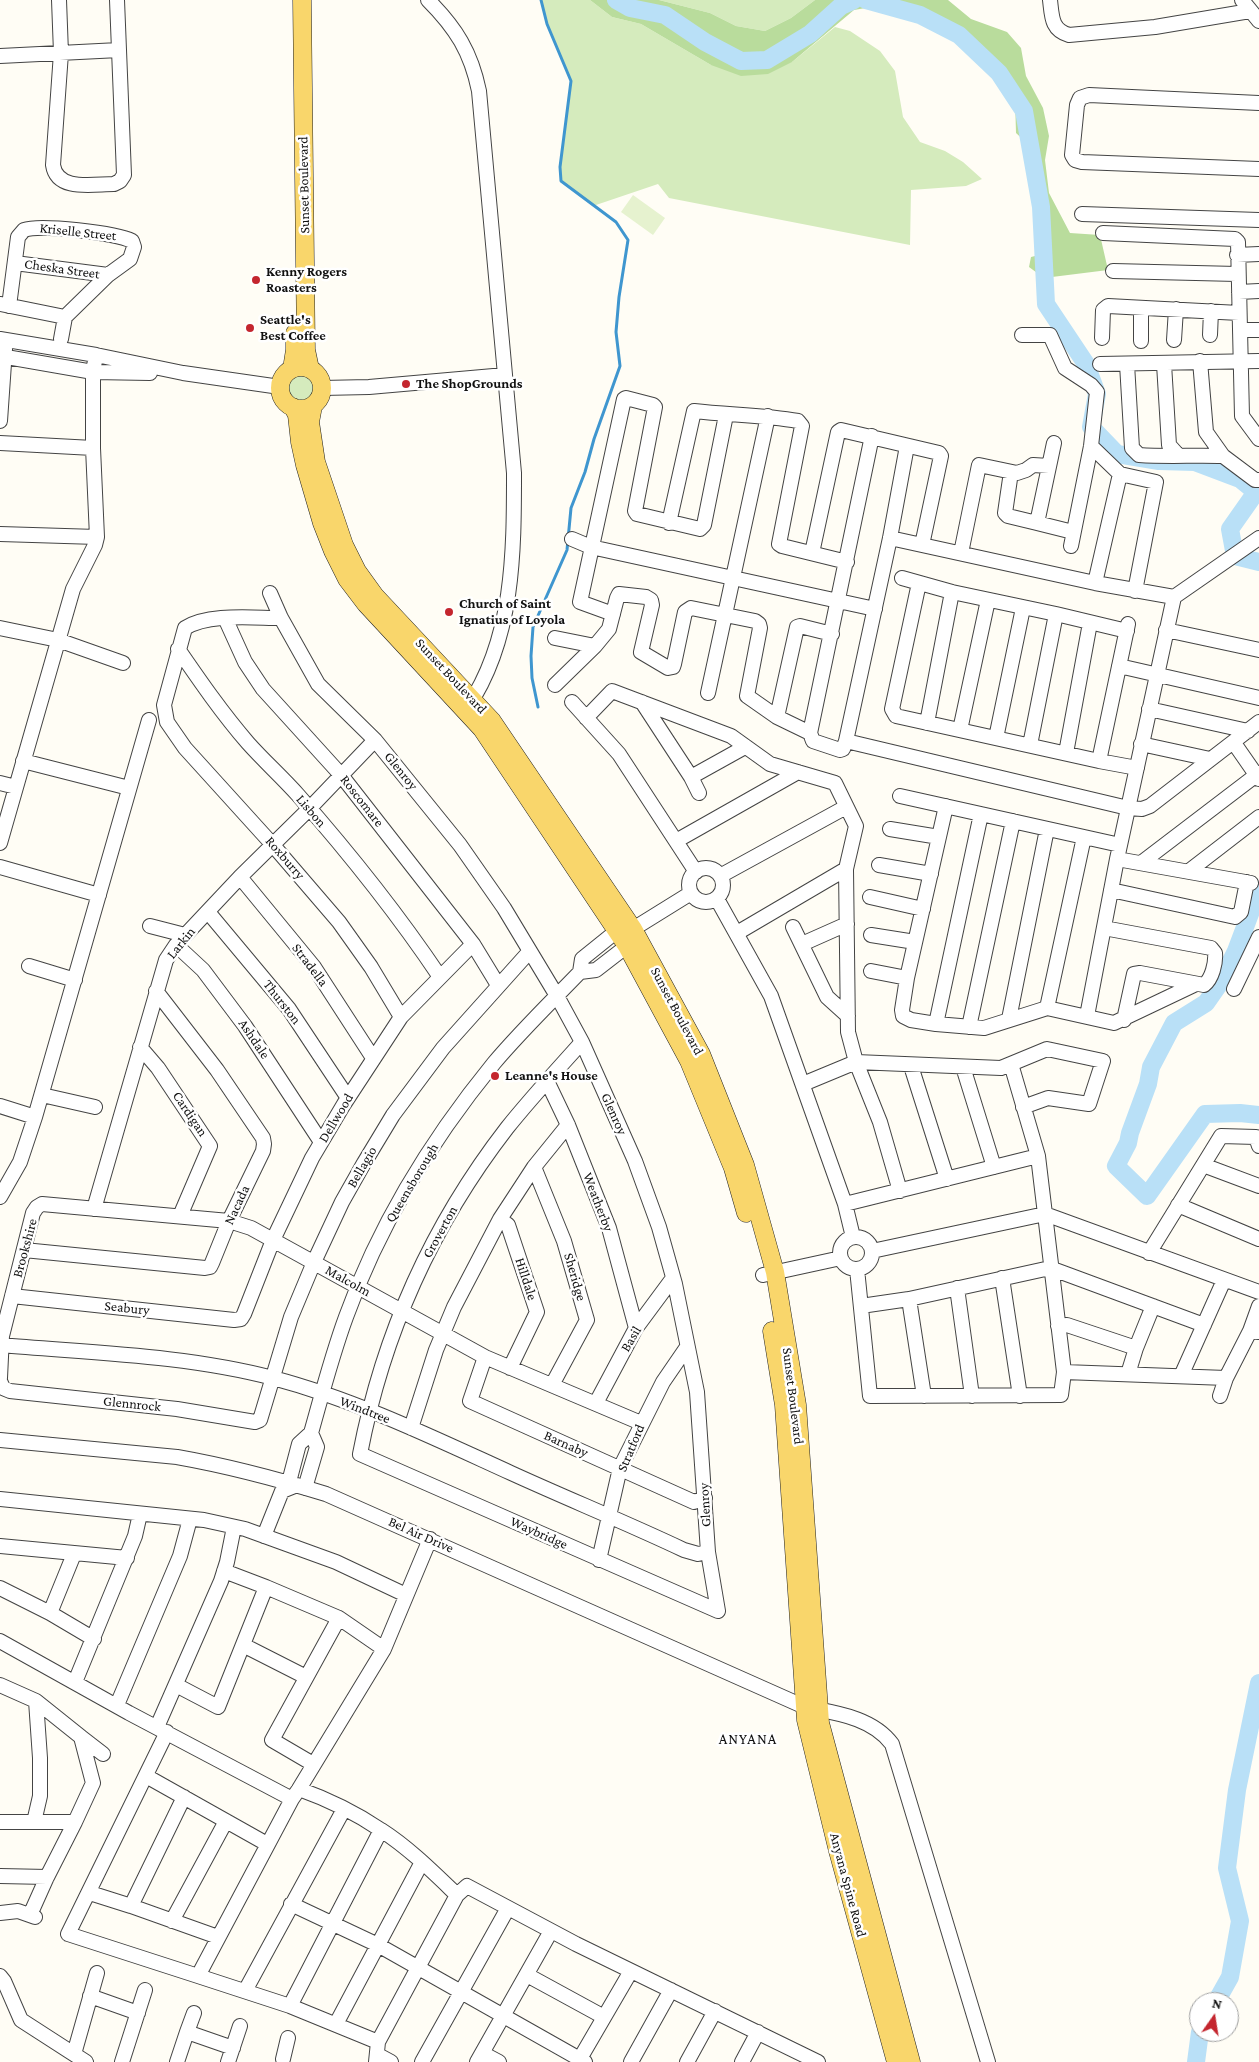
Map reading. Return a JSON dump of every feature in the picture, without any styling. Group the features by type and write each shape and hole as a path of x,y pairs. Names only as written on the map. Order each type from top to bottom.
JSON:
{"main road":[{"name":"Sunset Boulevard","path":"289,0 295,345 292,369"},
{"name":"Sunset Boulevard","path":"302,0 306,350 310,369"},
{"path":"301,367 310,369 320,379 322,388 320,398 313,406 303,409 292,407 285,401 280,387 284,376 292,369 301,367"},
{"name":"Sunset Boulevard","path":"313,406 310,422 316,462 344,545 357,571 375,596 469,705"},
{"name":"Sunset Boulevard","path":"292,407 297,415 300,442 316,501 333,551 347,579 366,604 469,705 492,721 625,930 701,1054 745,1165 797,1406 812,1708"},
{"name":"Sunset Boulevard","path":"625,930 627,946 689,1061 733,1168 769,1274"},
{"name":"Anyana Spine Road","path":"812,1708 806,1720 838,1850 896,2062"},
{"name":"Anyana Spine Road","path":"812,1708 820,1723 911,2062"}],"street":[{"path":"59,0 61,53 53,165 55,174 61,180 70,184 114,184 120,181 124,175 117,0"},
{"path":"428,0 444,16 466,48 480,91 514,472 512,559 508,602 500,636 487,673 469,705"},
{"path":"1050,0 1054,25 1057,30 1069,35 1155,27 1250,11"},
{"path":"0,56 119,50"},
{"path":"1259,103 1089,96 1080,98 1077,105 1072,155 1075,160 1082,162 1259,169"},
{"path":"1082,214 1259,220"},
{"name":"Kriselle Street","path":"15,263 18,237 24,230 36,227 114,235 132,241 134,246 130,260 108,276"},
{"path":"1103,233 1235,239 1238,242 1242,416 1259,439"},
{"path":"1237,255 1259,254"},
{"path":"15,263 4,305 65,318"},
{"name":"Cheska Street","path":"15,263 108,276"},
{"path":"1113,271 1238,274"},
{"path":"61,339 65,318 108,276"},
{"path":"1239,292 1259,291"},
{"path":"1102,338 1105,307 1239,312"},
{"path":"1140,341 1141,308"},
{"path":"1174,340 1176,309"},
{"path":"1210,335 1211,311"},
{"path":"1240,330 1259,330"},
{"path":"1022,335 1050,335 1065,368 1097,392 1090,446 1071,546"},
{"path":"0,421 3,339 96,354 182,374 280,387"},
{"path":"0,843 73,589 95,545 97,537 93,448 93,372 96,354"},
{"path":"2,357 93,372 182,374"},
{"path":"1200,361 1206,432 1222,456 1249,477 1259,480"},
{"path":"1100,364 1259,361"},
{"path":"1127,364 1132,448 1139,455 1168,457 1178,455 1222,456"},
{"path":"1164,364 1169,445 1178,455"},
{"path":"322,388 369,387 504,375"},
{"path":"613,614 580,602 626,398 653,404 655,407 636,511 640,516 700,529 703,527 726,415"},
{"path":"669,523 692,413 694,411 726,415 768,416 801,423 779,544 847,562"},
{"path":"708,693 768,416"},
{"path":"812,553 839,430 872,436 938,453 941,456 922,545"},
{"path":"810,734 872,436"},
{"path":"0,443 93,448"},
{"path":"1037,523 1054,443"},
{"path":"555,685 595,646 609,629 617,598 620,594 646,597 651,600 652,605 641,652 668,668 673,667 690,608 755,621 759,624 760,628 748,696 777,717 810,734 813,740 840,750 842,749 846,741 875,609 907,446"},
{"path":"1090,446 1120,474 1156,482 1135,591"},
{"path":"961,553 978,465 1011,472 1021,472 1033,465 1049,466"},
{"path":"1011,472 1005,513 1008,516 1073,532"},
{"path":"1095,583 1120,474"},
{"path":"0,534 97,537"},
{"path":"890,538 1095,583 1174,597"},
{"path":"572,539 591,547 875,609"},
{"path":"1087,1016 1116,860 1174,597 1255,541"},
{"path":"902,578 952,592 1023,608 1128,628 1099,761"},
{"path":"919,583 892,710 896,716 1137,768"},
{"path":"927,723 952,592"},
{"name":"Glenroy","path":"270,593 281,618 318,684 375,740 460,845 504,908 557,996 582,1042 638,1171 659,1227 673,1278 697,1392 708,1552 718,1611"},
{"path":"960,730 988,600"},
{"path":"996,738 1023,608"},
{"path":"1030,745 1056,614"},
{"path":"178,649 185,628 193,623 225,618 281,618"},
{"name":"Roscomare","path":"225,618 245,662 264,689 341,774 473,944 498,985"},
{"path":"1066,753 1090,622"},
{"path":"777,717 798,628 800,626 832,634"},
{"path":"0,628 58,640 124,663"},
{"path":"1166,630 1259,650"},
{"path":"554,638 595,646"},
{"name":"Roxburry","path":"178,649 177,660 164,705 167,722 185,748 272,844 339,922 371,967 401,1017"},
{"name":"Lisbon","path":"178,649 222,712 368,878 440,977"},
{"path":"1119,666 1259,698"},
{"path":"586,718 612,691 730,736 770,764 835,783 856,826 846,869 848,1032 856,1062 880,1122 900,1191"},
{"path":"572,702 619,754 696,872"},
{"path":"642,702 691,777 699,793"},
{"path":"1149,709 1254,727"},
{"path":"0,1197 20,1162 36,1117 149,720"},
{"path":"846,741 1128,808 1142,809 1150,806 1254,727"},
{"name":"Larkin","path":"94,1209 166,960 180,940 375,740"},
{"path":"1141,863 1258,776 1234,743"},
{"path":"1141,744 1210,759"},
{"path":"691,777 745,747"},
{"path":"23,761 129,788"},
{"path":"676,842 798,772"},
{"path":"0,783 16,787"},
{"path":"900,796 1120,845"},
{"path":"946,806 907,978 902,1010 904,1016 911,1020 936,1024 984,1028 1048,1008 1114,1023 1124,1020 1196,984"},
{"path":"720,876 846,807"},
{"path":"936,1024 981,814"},
{"path":"1189,871 1259,817"},
{"path":"969,1027 1013,821"},
{"path":"890,829 939,837"},
{"path":"1008,1019 1047,829"},
{"path":"1048,1008 1084,837"},
{"path":"1111,890 1235,917 1241,912 1249,883 1189,871 1116,860"},
{"path":"879,865 931,874"},
{"path":"0,867 99,895"},
{"path":"706,868 720,876 722,891 716,899 702,902 691,893 689,884 692,875 696,872 706,868"},
{"path":"737,933 846,869"},
{"name":"Stradella","path":"240,877 314,966 373,1058"},
{"path":"627,946 596,970 580,972 582,959 625,930 691,893"},
{"path":"870,897 923,909"},
{"path":"716,899 771,996 845,1204 853,1238"},
{"name":"Thurston","path":"208,912 289,1009 348,1098"},
{"path":"802,944 847,924"},
{"path":"150,926 180,940"},
{"path":"793,927 827,997 848,1016"},
{"path":"1104,928 1211,948 1216,953 1216,960 1208,982 1204,985 1140,973 1134,974 1124,1020"},
{"path":"871,935 915,942"},
{"path":"1234,989 1255,955 1259,937"},
{"name":"Ashdale","path":"180,940 245,1026 321,1142"},
{"name":"Dellwood","path":"241,1319 273,1240 321,1142 348,1098 401,1017 473,944"},
{"name":"Bellagio","path":"260,1420 291,1317 342,1202 393,1115 443,1048 498,985 530,952"},
{"path":"29,966 75,980"},
{"path":"871,971 907,978"},
{"name":"Queensborough","path":"297,1485 299,1444 311,1433 332,1358 358,1288 393,1212 442,1132 495,1062 580,972"},
{"name":"Nacada","path":"24,1250 210,1267 262,1151 263,1138 217,1070 156,991"},
{"name":"Groverton","path":"360,1454 368,1410 378,1374 401,1311 433,1243 473,1175 508,1128 582,1042"},
{"name":"Cardigan","path":"140,1047 158,1068 210,1146 180,1216"},
{"path":"803,1084 856,1062 911,1066 1001,1068 1047,1049 1103,1061 1089,1104 1048,1098 1023,1107"},
{"path":"857,1269 870,1396 1061,1395 1064,1372 1038,1156 1011,1064"},
{"path":"911,1066 947,1179"},
{"path":"963,1067 994,1167"},
{"name":"Weatherby","path":"547,1081 568,1125 609,1228 636,1328"},
{"path":"42,1095 95,1107"},
{"path":"0,1106 36,1117"},
{"path":"411,1428 436,1350 454,1307 500,1218 534,1167 568,1125"},
{"path":"1149,1253 1221,1136 1256,1137 1259,1146"},
{"path":"845,1204 1038,1156"},
{"path":"1202,1165 1259,1186"},
{"name":"Sheridge","path":"534,1167 564,1241 586,1320 552,1385"},
{"name":"Malcolm","path":"37,1207 42,1204 180,1216 229,1221 251,1228 485,1357 641,1423"},
{"path":"1178,1206 1259,1239"},
{"name":"Brookshire","path":"1,1382 0,1344 33,1213 37,1207"},
{"path":"872,1252 1045,1214 1259,1292"},
{"name":"Hilldale","path":"500,1218 508,1225 537,1312 510,1368"},
{"path":"853,1238 863,1239 870,1246 872,1252 866,1265 857,1269 847,1266 841,1258 841,1247 848,1239 853,1238"},
{"path":"769,1274 841,1258"},
{"path":"861,1306 909,1299 1050,1268 1204,1325"},
{"name":"Basil","path":"596,1403 636,1328 673,1278"},
{"path":"1002,1278 1020,1396"},
{"path":"1181,1376 1224,1280"},
{"path":"957,1288 972,1396"},
{"name":"Seabury","path":"12,1296 234,1320 241,1319"},
{"path":"909,1299 924,1396"},
{"path":"1128,1374 1136,1348 1154,1306"},
{"path":"1220,1396 1226,1378 1254,1332 1259,1306"},
{"path":"1058,1326 1067,1325 1136,1348"},
{"name":"Windtree","path":"0,1344 214,1365 274,1378 322,1393 411,1428 684,1550 698,1554 708,1552"},
{"name":"Stratford","path":"599,1560 620,1468 663,1382 687,1347"},
{"name":"Barnaby","path":"485,1357 470,1401 694,1502 705,1498"},
{"path":"1064,1372 1226,1378"},
{"name":"Glennrock","path":"1,1382 10,1392 177,1408 207,1412 246,1421 255,1422 260,1420"},
{"name":"Bel Air Drive","path":"0,1440 177,1457 233,1467 297,1485 334,1498 430,1539 812,1708 843,1714 873,1726 884,1733 892,1744 988,2062"},
{"name":"Waybridge","path":"360,1454 440,1491 718,1611"},
{"path":"264,1536 282,1491 297,1485"},
{"path":"0,1499 204,1520 234,1526 336,1562 406,1595"},
{"path":"75,1682 127,1558 140,1514"},
{"path":"118,1705 180,1556 190,1519"},
{"path":"234,1526 224,1571 176,1685 146,1776 90,1893 68,1934 290,2006 336,2024 391,2062"},
{"path":"198,1976 295,1794 384,1649 430,1539"},
{"path":"0,1546 127,1558"},
{"path":"50,1613 74,1554"},
{"path":"224,1571 339,1618 384,1649"},
{"path":"176,1685 218,1707 266,1587"},
{"path":"0,1588 50,1613 94,1639"},
{"path":"314,1764 272,1740 339,1618"},
{"path":"0,1641 162,1730 295,1794 323,1798 381,1830 422,1862 457,1894"},
{"path":"243,1645 306,1677"},
{"path":"0,1685 36,1701 103,1754"},
{"path":"34,1822 40,1796 40,1758 36,1701"},
{"path":"0,1913 18,1911 33,1916 47,1877 93,1783 81,1738"},
{"path":"146,1776 267,1844"},
{"path":"131,1906 184,1797"},
{"path":"245,1991 344,1810"},
{"path":"172,1921 226,1821"},
{"path":"0,1822 75,1822"},
{"path":"290,2006 381,1830"},
{"path":"336,2024 422,1862"},
{"path":"0,1876 47,1877"},
{"path":"377,2053 418,1968 457,1894 467,1886 551,1931 758,2032 797,2057 818,2062"},
{"path":"90,1893 218,1937"},
{"path":"291,1904 378,1945 581,2061 631,1971"},
{"path":"422,2062 508,1908"},
{"path":"499,2062 479,2057 551,1931"},
{"path":"74,2054 98,1973"},
{"path":"527,1975 604,2017"},
{"path":"0,1976 21,2020 86,2062"},
{"path":"122,2062 145,1990"},
{"path":"631,2062 671,1990"},
{"path":"90,1996 138,2013"},
{"path":"687,2062 715,2011"},
{"path":"177,2062 194,2013"},
{"path":"228,2062 240,2026"},
{"path":"187,2032 233,2048"},
{"path":"742,2062 758,2032"},
{"path":"286,2061 288,2038"}],"green space":[{"path":"541,0 590,0 612,17 641,24 711,65 792,62 835,27 850,31 880,51 895,71 903,117 920,142 945,151 963,162 982,179 966,186 911,190 910,245 669,198 658,184 593,206 561,181 560,167 571,81 547,24"},
{"path":"590,0 659,0 710,13 736,26 765,31 791,18 815,0 948,0 971,19 1007,32 1021,48 1026,76 1043,108 1049,136 1045,160 1049,193 1070,233 1100,235 1108,270 1044,278 1029,267 1031,257 1043,254 1041,207 1030,146 1016,133 1015,98 999,73 959,34 920,15 883,5 854,10 792,62 768,74 741,76 711,65 641,24 612,17"},
{"path":"659,0 815,0 791,18 765,31 736,26 710,13"},
{"path":"633,195 665,218 653,235 621,212"},
{"path":"302,374 312,378 316,388 312,398 302,402 292,398 288,388 292,378"}],"waterway":[{"path":"538,707 532,678 533,627 567,550 571,508 620,366 616,332 619,297 628,240 616,222 561,181 560,167 571,81 547,24 541,0"},
{"path":"616,0 630,8 665,15 705,42 741,61 767,60 810,34 841,6 854,0"},
{"path":"866,0 920,15 959,35 999,73 1024,111 1041,207 1046,304 1086,364 1097,394 1091,427 1117,454 1159,461 1195,462 1240,479 1256,492 1230,529 1235,556 1259,562"},
{"path":"1259,890 1236,951 1220,983 1206,1003 1174,1023 1151,1067 1148,1084 1128,1143 1116,1166 1147,1196 1205,1114 1240,1113 1259,1115"},
{"path":"1222,1992 1230,1977 1240,1921 1227,1868 1237,1790 1259,1683"},
{"path":"1196,2062 1199,2042"}],"place":[{"name":"Kenny Rogers Roasters","path":"256,280"},
{"name":"Seattle's Best Coffee","path":"250,328"},
{"name":"The ShopGrounds","path":"406,384"},
{"name":"Church of Saint Ignatius of Loyola","path":"449,612"},
{"name":"Leanne's House","path":"495,1076"}],"district":[{"name":"ANYANA","path":"748,1739"}]}
